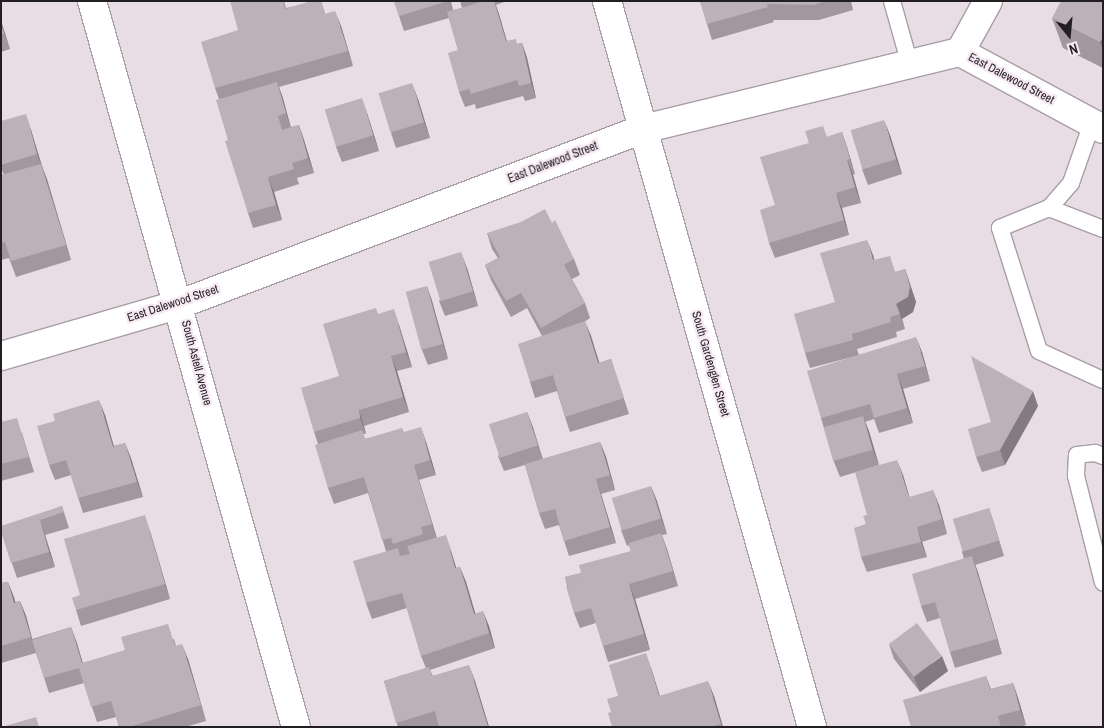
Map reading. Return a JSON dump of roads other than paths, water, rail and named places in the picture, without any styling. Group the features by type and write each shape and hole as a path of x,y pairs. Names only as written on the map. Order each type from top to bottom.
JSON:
{"street":[{"name":"South Astell Avenue","path":"92,1 180,304 296,727"},
{"name":"South Gardenglen Street","path":"607,1 812,727"},
{"path":"960,52 988,1"},
{"name":"East Dalewood Street","path":"1,356 180,304 644,129 960,52 1098,126"}],"lane":[{"path":"892,1 910,65"},
{"path":"1098,126 1071,183 1049,208 1000,228 1038,351 1103,380"},
{"path":"1049,208 1103,229"},
{"path":"1103,456 1095,453 1077,455 1076,476 1103,584"}]}
